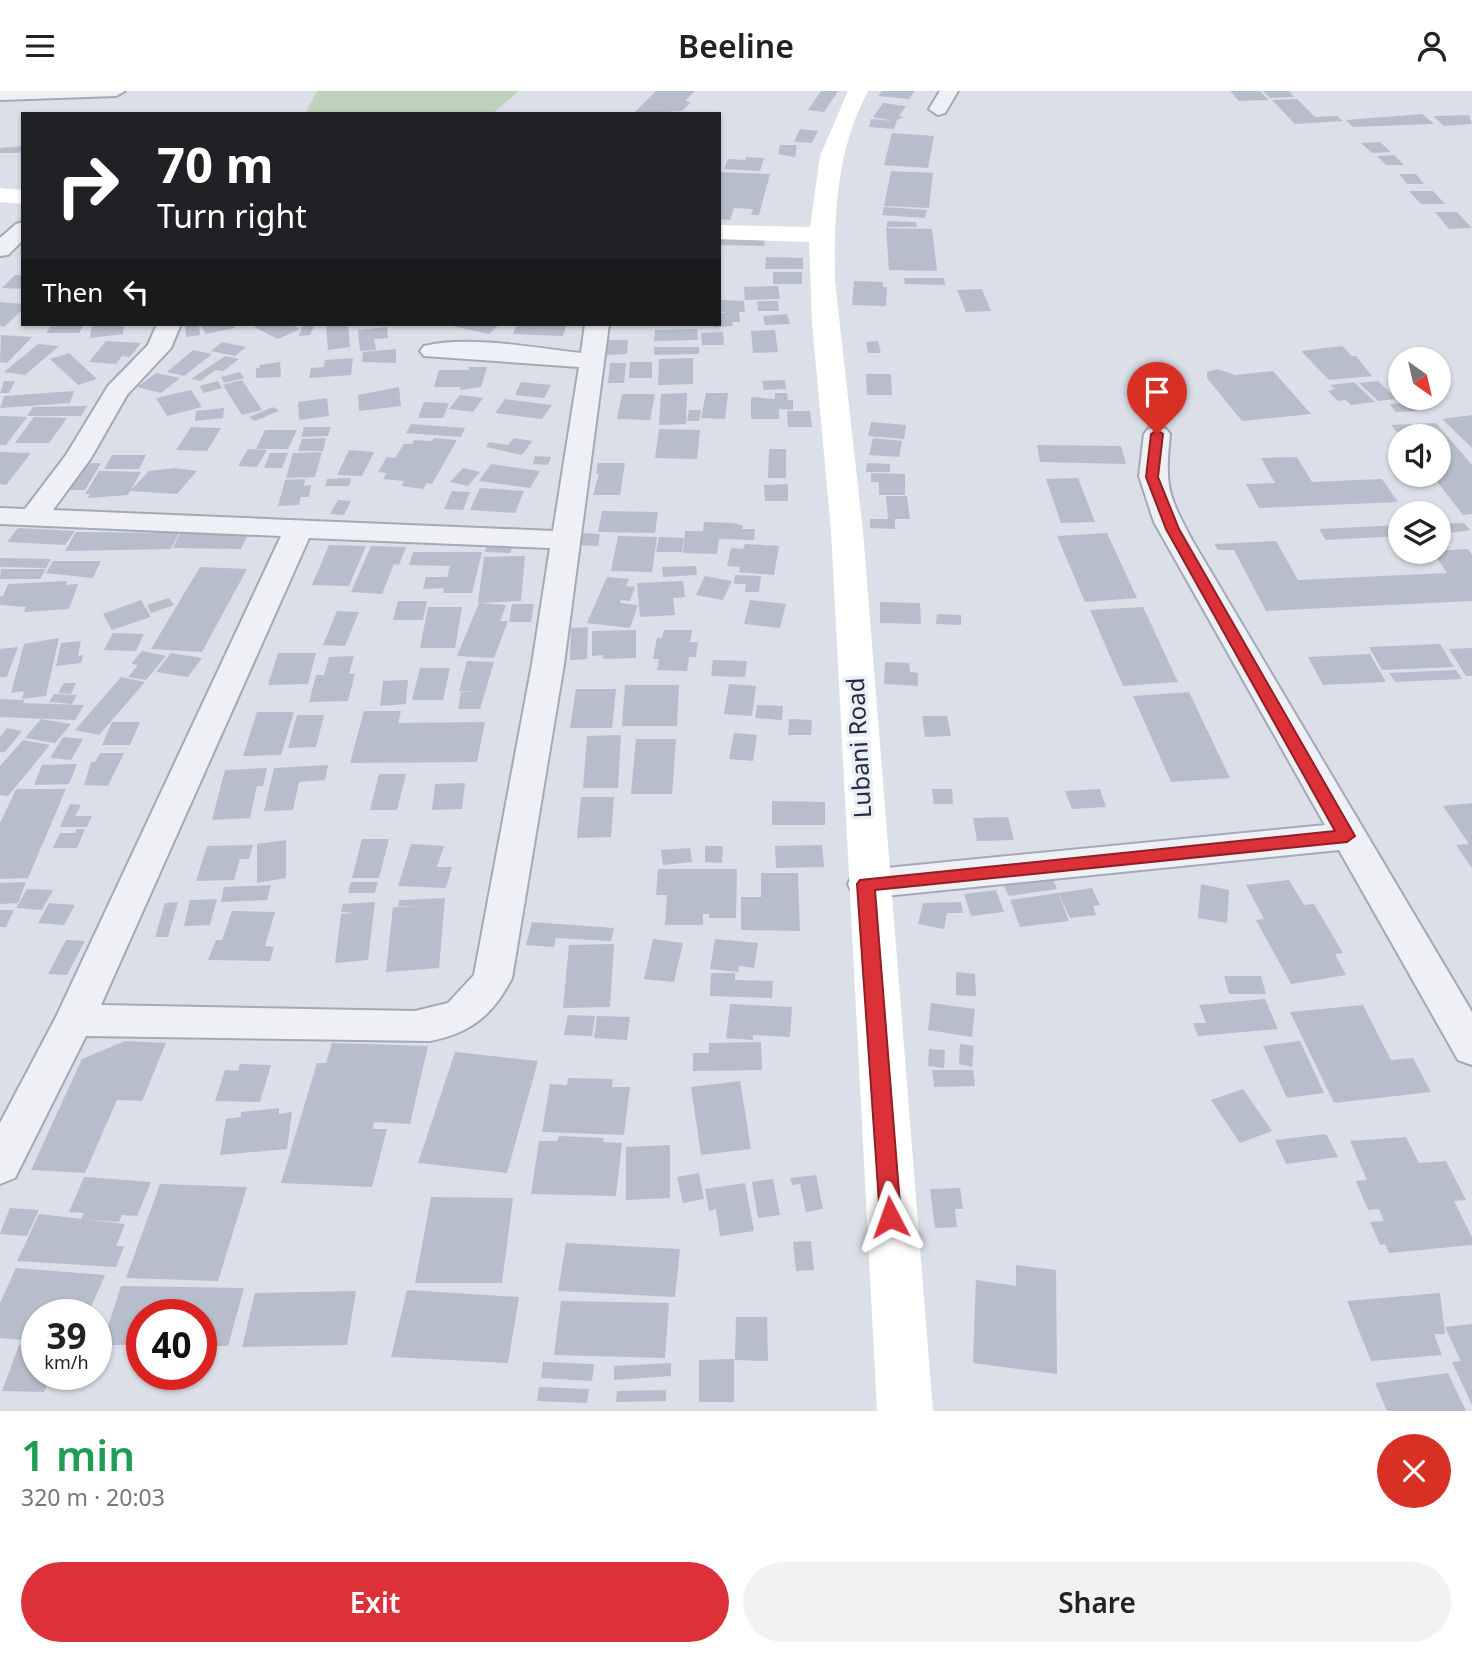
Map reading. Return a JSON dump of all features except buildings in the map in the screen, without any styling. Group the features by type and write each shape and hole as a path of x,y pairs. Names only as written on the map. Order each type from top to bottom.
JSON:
{"street":[{"path":"0,95 116,91"},
{"name":"Lubani Road","path":"858,91 838,132 830,163 822,235 822,293 843,461 866,884 905,1411"},
{"path":"938,109 949,91"},
{"path":"0,195 21,197"},
{"path":"0,250 21,230"},
{"path":"721,232 822,235"},
{"path":"33,517 78,458 117,391 159,348 168,326"},
{"path":"74,1020 415,1027 441,1024 465,1015 482,998 493,978 567,540 597,326"},
{"path":"432,351 472,350 592,361"},
{"path":"1157,434 1152,477 1172,529 1347,836 1405,929 1472,1048"},
{"path":"0,516 298,531 567,540"},
{"path":"0,1165 74,1020 298,531"},
{"path":"866,884 1347,836"}],"green space":[{"path":"317,91 519,91 494,112 306,112"}],"route":[{"path":"890,1217 866,884 1083,860 1347,836 1172,529 1152,477 1157,434"}]}
